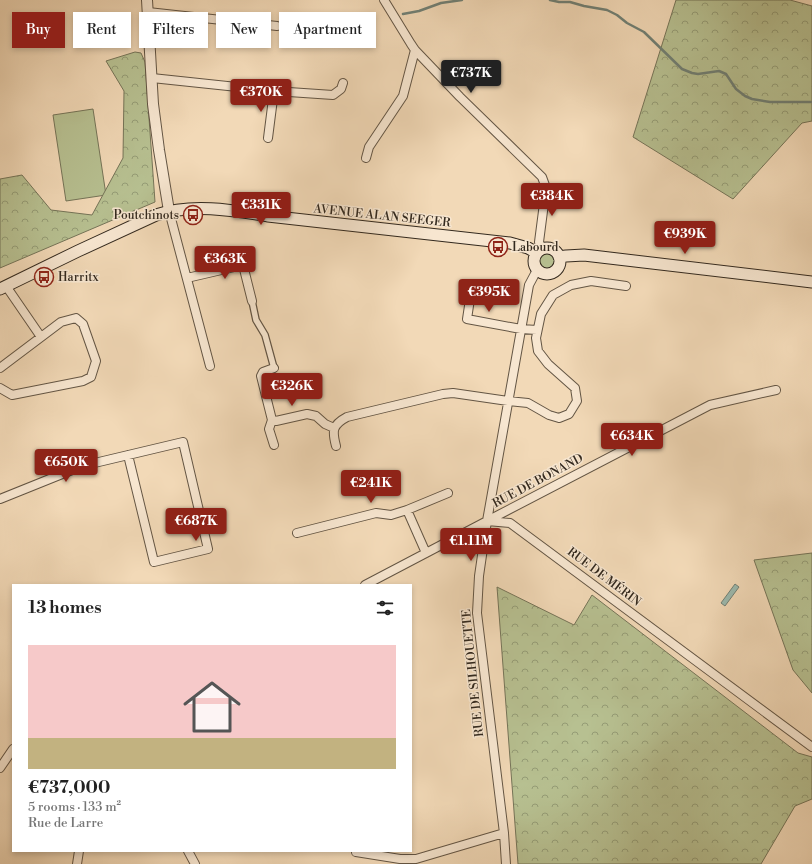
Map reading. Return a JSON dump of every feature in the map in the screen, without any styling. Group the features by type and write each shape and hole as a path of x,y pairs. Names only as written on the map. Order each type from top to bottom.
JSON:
{"main road":[{"name":"AVENUE ALAN SEEGER","path":"3,287 156,215 169,211 191,209 228,210 268,216 510,243 539,251"},
{"path":"551,249 554,250 559,257 559,266 554,272 545,274 535,267 534,260 539,251 551,249"},
{"path":"559,257 584,255 812,282"}],"street":[{"path":"147,0 148,12"},
{"path":"384,0 415,50 460,97 542,177 546,188 538,242 539,251"},
{"path":"208,19 277,26"},
{"path":"150,48 153,104 158,150 169,211 210,366"},
{"path":"366,158 369,147 403,96 415,50"},
{"path":"152,78 274,91 333,95 341,89 343,83"},
{"path":"268,138 274,91"},
{"path":"187,278 243,265 256,320 265,335 274,368 263,372 261,376 272,420 270,429 274,445"},
{"name":"RUE DE SILHOUETTE","path":"506,864 504,833 477,612 479,576 487,521 521,329 529,285 538,270"},
{"path":"336,446 333,434 334,428 339,421 347,417 443,394 453,393 508,402 528,403 549,415 559,418 569,414 577,401 575,388 548,364 538,351 536,338 541,314 553,295 571,285 591,282 626,286"},
{"path":"472,286 467,318 521,329 537,330"},
{"path":"3,287 41,337"},
{"path":"0,368 61,322 76,318 83,324 96,361 91,377 83,381 12,395 0,388"},
{"name":"RUE DE BONAND","path":"487,521 710,405 776,390"},
{"path":"272,420 276,421 307,414 316,416 324,424 334,428"},
{"path":"0,499 82,466 182,442 208,549 154,562 128,455"},
{"path":"297,533 376,513 391,515 448,493"},
{"path":"407,510 426,553"},
{"path":"367,584 487,521"},
{"name":"RUE DE MÉRIN","path":"487,521 510,523 812,747"},
{"path":"0,768 12,750"},
{"path":"356,852 400,859 416,859 504,833"},
{"path":"77,864 79,852"},
{"path":"189,852 195,864"}],"green space":[{"path":"676,0 790,0 812,6 812,121 802,123 733,199 633,137"},
{"path":"135,52 141,53 145,62 155,202 0,268 0,179 22,175 51,210 92,215 123,158 124,91 106,61"},
{"path":"93,109 106,195 66,201 53,115"},
{"path":"547,251 554,254 557,261 554,268 547,271 540,268 537,261 540,254"},
{"path":"812,553 812,693 793,670 754,560"},
{"path":"497,587 574,625 592,595 798,753 812,757 812,799 795,806 761,864 518,864"}],"water":[{"path":"735,584 739,587 725,606 721,603"}],"waterway":[{"path":"403,14 419,11 441,3 462,0"},
{"path":"550,0 570,2 607,10 644,32 682,69 698,74 719,71 726,74 736,89 752,99 770,102 812,102"}],"place":[{"name":"Poutchinots","path":"193,215"},
{"name":"Labourd","path":"498,247"},
{"name":"Harritx","path":"44,277"}]}
